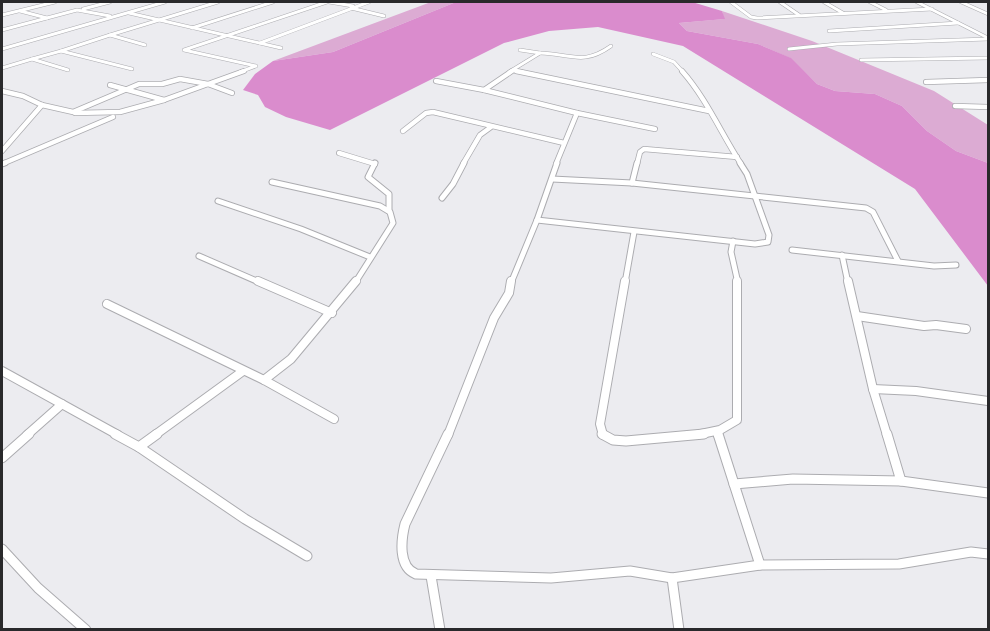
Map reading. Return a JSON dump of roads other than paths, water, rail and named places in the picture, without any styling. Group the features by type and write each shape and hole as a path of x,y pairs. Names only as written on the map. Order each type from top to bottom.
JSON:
{"street":[{"path":"2,15 55,2"},
{"path":"2,30 110,2"},
{"path":"2,49 165,2"},
{"path":"2,68 218,2"},
{"path":"190,29 273,2"},
{"path":"2,164 119,114 256,68 247,63 184,50 325,2 384,16"},
{"path":"259,43 369,2"},
{"path":"731,2 754,18 932,9"},
{"path":"780,2 800,15"},
{"path":"824,2 843,13"},
{"path":"870,2 890,11"},
{"path":"917,2 988,39"},
{"path":"961,2 988,14"},
{"path":"974,6 988,7"},
{"path":"77,10 112,16"},
{"path":"20,11 47,18"},
{"path":"127,12 190,29 280,48"},
{"path":"829,31 958,22"},
{"path":"110,35 145,45"},
{"path":"789,49 837,44 988,39"},
{"path":"921,42 927,45"},
{"path":"520,50 589,59 597,57 611,46"},
{"path":"60,51 132,69"},
{"path":"484,90 540,53"},
{"path":"537,220 755,244 768,242 756,195 697,88 672,60 653,54"},
{"path":"861,60 988,58"},
{"path":"32,59 68,70"},
{"path":"513,70 709,111"},
{"path":"73,112 139,84 162,84 180,79 208,84 232,93"},
{"path":"926,82 988,80"},
{"path":"436,81 655,129"},
{"path":"110,85 164,100"},
{"path":"2,91 23,96 42,105 73,112 94,115 119,114"},
{"path":"2,151 42,105"},
{"path":"955,106 988,107"},
{"path":"403,131 426,113 433,112 564,143"},
{"path":"577,113 537,220 512,277 509,293 494,318 444,444 405,524 402,536 404,564 408,571 431,576 551,578 630,572 672,578 699,576 760,564 899,564 971,552 988,554"},
{"path":"442,198 453,184 464,161 484,130 494,127"},
{"path":"632,183 640,152 644,149 737,157"},
{"path":"339,153 376,163 368,177 383,186 390,194 392,199 389,211"},
{"path":"552,179 632,183 756,195 870,210 898,261"},
{"path":"264,380 291,359 332,313 365,270 370,257 390,230 393,216 389,211 371,204 272,182"},
{"path":"218,201 301,229 370,257"},
{"path":"634,232 601,411 601,432 605,437 622,441 676,438 717,431 731,425 738,415 736,347 738,284 732,252 733,241"},
{"path":"792,250 934,266 956,265"},
{"path":"842,255 873,389 901,481"},
{"path":"199,256 332,313"},
{"path":"108,304 264,380 334,419"},
{"path":"857,316 924,326 936,325 966,329"},
{"path":"2,370 139,447 245,519 307,556"},
{"path":"139,447 243,371"},
{"path":"873,389 916,391 988,401"},
{"path":"2,458 62,404"},
{"path":"717,431 760,564"},
{"path":"734,484 812,479 901,481 988,493"},
{"path":"2,549 38,588 86,630"},
{"path":"431,576 440,630"},
{"path":"672,578 679,630"}]}
